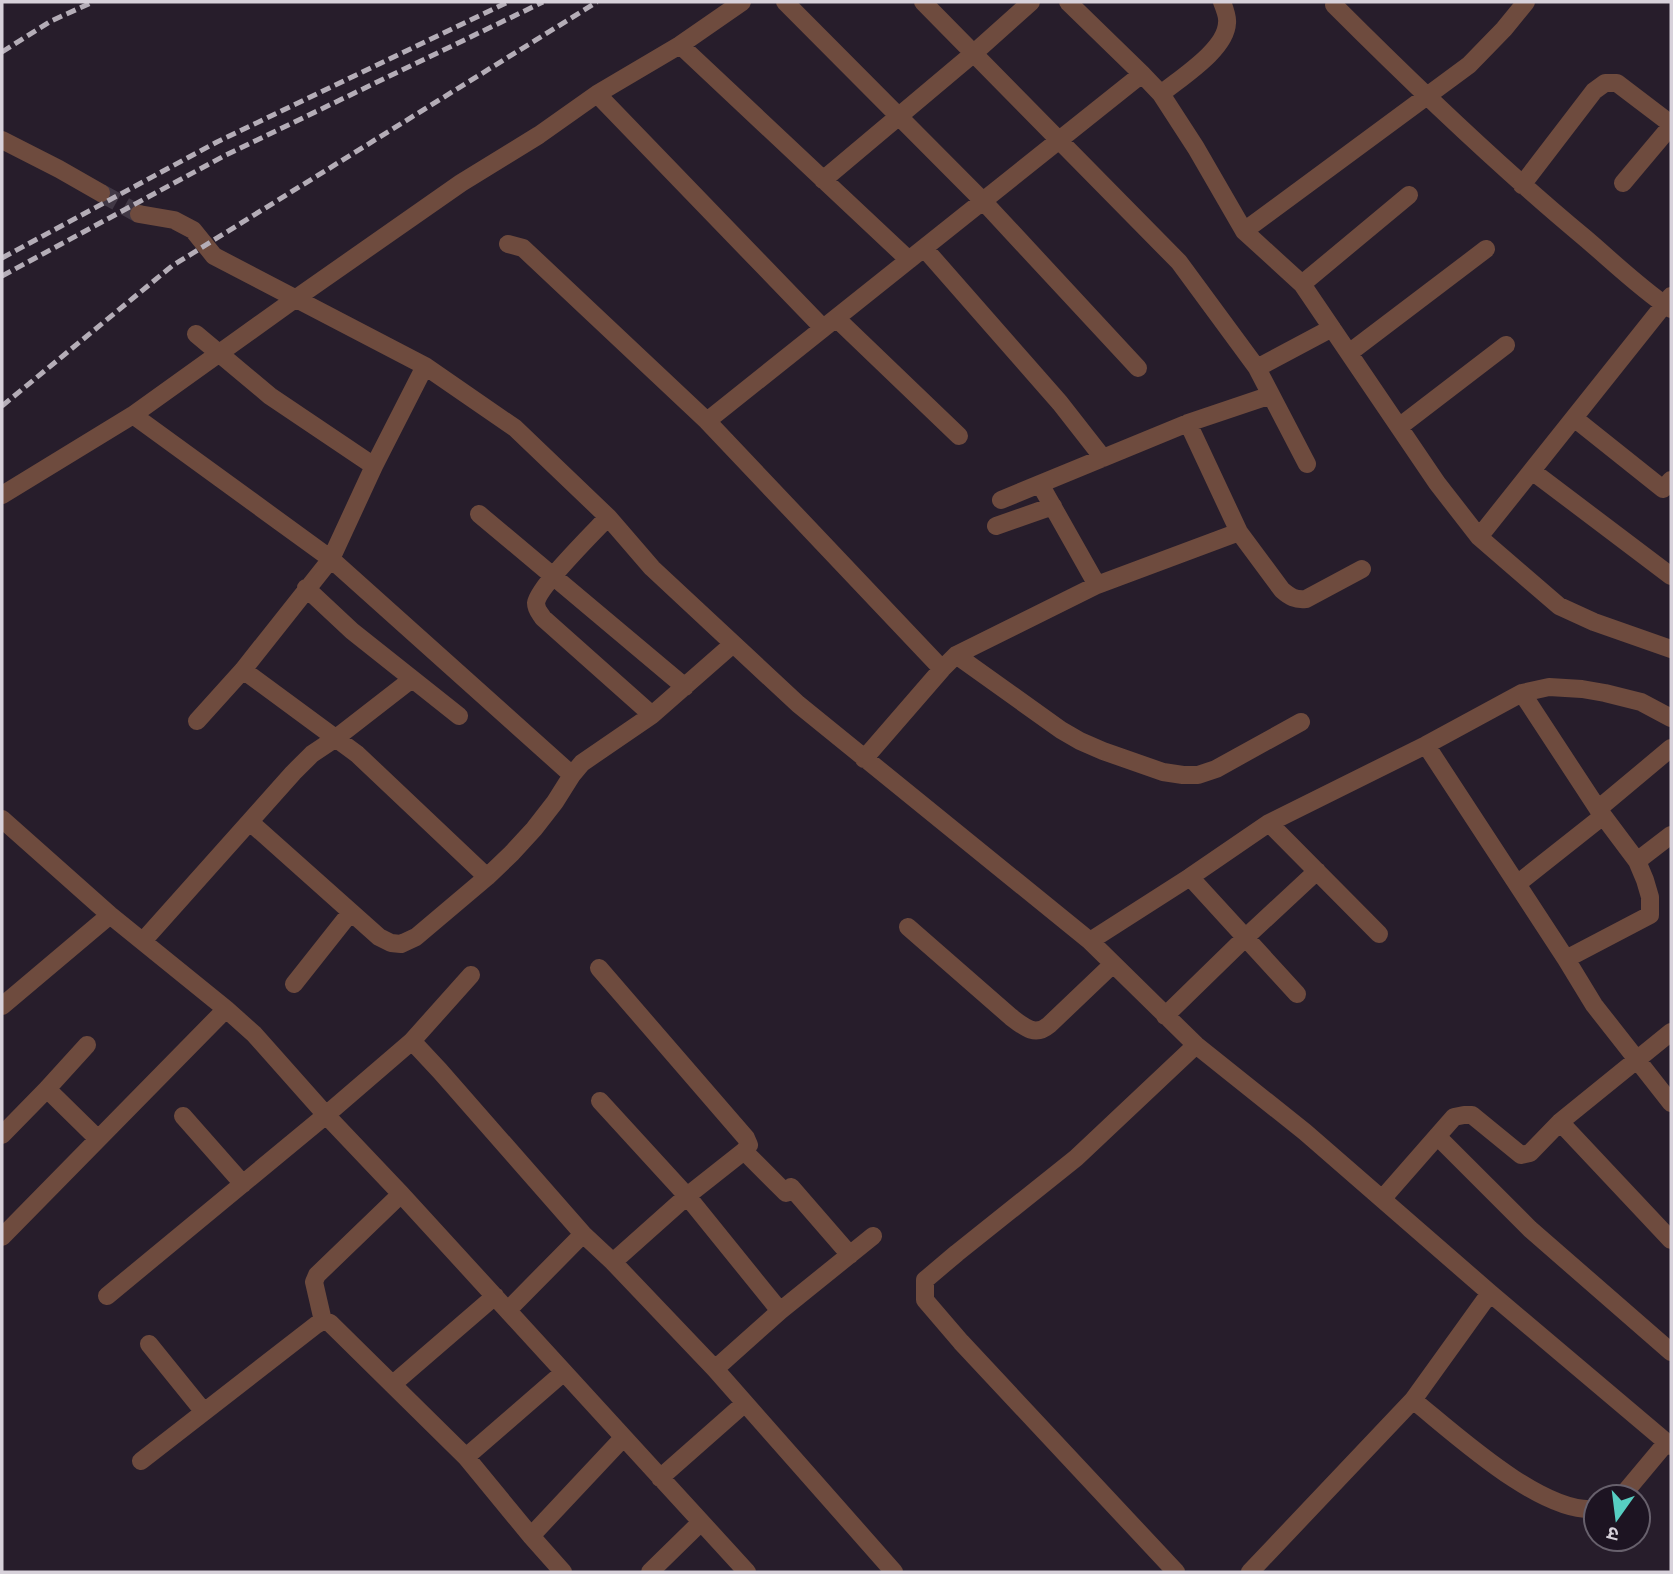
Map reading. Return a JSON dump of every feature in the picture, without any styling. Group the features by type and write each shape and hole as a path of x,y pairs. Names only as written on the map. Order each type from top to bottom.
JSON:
{"street":[{"path":"2,495 133,415 461,183 539,135 597,94 680,45 742,2"},
{"path":"785,2 983,201 1138,368"},
{"path":"923,2 1180,262 1257,368 1307,464"},
{"path":"823,180 1031,2"},
{"path":"1068,2 1161,94 1244,231 1302,284 1437,484 1479,537 1559,606 1594,622 1671,649"},
{"path":"1161,94 1213,52 1227,23 1222,2"},
{"path":"1244,231 1469,65 1526,2"},
{"path":"1334,3 1427,97 1522,185 1669,303 1479,537"},
{"path":"680,45 909,260"},
{"path":"707,421 1142,74"},
{"path":"1522,185 1594,91 1605,83 1617,83 1671,125 1623,183"},
{"path":"597,94 830,323 959,436"},
{"path":"2,140 101,192"},
{"path":"1302,284 1409,195"},
{"path":"139,214 174,220 193,230 214,256 425,366 515,428 608,517 652,568 797,704 1090,941 1196,1045 1305,1132 1669,1444 1633,1483"},
{"path":"508,244 523,248 707,421 942,669"},
{"path":"923,248 1059,403 1103,458"},
{"path":"1349,353 1486,249"},
{"path":"1257,368 1332,328"},
{"path":"196,334 270,396 374,466"},
{"path":"1399,427 1506,345"},
{"path":"197,721 243,670 331,559 425,366"},
{"path":"1001,500 1188,422 1271,395"},
{"path":"133,415 331,559 572,775"},
{"path":"1574,418 1664,489 1671,480"},
{"path":"1188,422 1239,532 1289,597 1306,599 1362,569"},
{"path":"1532,471 1671,576"},
{"path":"1040,484 1097,585"},
{"path":"996,526 1053,506"},
{"path":"479,514 685,687"},
{"path":"608,517 552,576 536,600 536,609 652,715"},
{"path":"864,759 956,655 1097,585 1239,532"},
{"path":"306,588 352,631 459,716"},
{"path":"250,822 379,937 401,944 416,937 487,877 534,829 582,763 652,715 733,644"},
{"path":"956,655 1080,741 1163,772 1198,775 1216,769 1300,722"},
{"path":"243,670 357,754 487,877"},
{"path":"143,942 312,754 412,679"},
{"path":"1090,941 1269,823 1426,746 1522,693 1549,687 1593,691 1642,702 1671,718"},
{"path":"1522,693 1600,812 1637,861 1650,897 1650,915 1566,959"},
{"path":"1426,746 1594,1005 1671,1103"},
{"path":"1517,884 1671,748"},
{"path":"2,819 110,915 254,1034 747,1572"},
{"path":"1269,823 1379,934"},
{"path":"1637,861 1671,835"},
{"path":"1165,1016 1317,871"},
{"path":"1190,877 1297,994"},
{"path":"294,984 351,912"},
{"path":"2,1006 110,915"},
{"path":"908,927 1025,1028 1034,1032 1049,1025 1113,964"},
{"path":"599,968 749,1144 613,1262"},
{"path":"107,1296 412,1041 471,975"},
{"path":"2,1237 226,1009"},
{"path":"1382,1198 1454,1117 1472,1115 1521,1155 1530,1153 1560,1122 1671,1032"},
{"path":"412,1041 583,1234 715,1369 894,1572"},
{"path":"2,1135 87,1045"},
{"path":"1176,1572 961,1342 925,1300 925,1280 1076,1158 1196,1045"},
{"path":"47,1089 97,1139"},
{"path":"600,1101 687,1196 780,1311"},
{"path":"183,1116 243,1184"},
{"path":"1560,1122 1671,1240"},
{"path":"1437,1136 1530,1229 1671,1352"},
{"path":"744,1151 788,1190 850,1255"},
{"path":"323,1321 314,1282 317,1275 401,1194"},
{"path":"508,1310 583,1234"},
{"path":"715,1369 780,1311 873,1236"},
{"path":"1250,1572 1413,1400 1490,1293"},
{"path":"393,1384 495,1296"},
{"path":"141,1461 323,1321 339,1330 466,1457 563,1572"},
{"path":"149,1344 204,1412"},
{"path":"466,1457 564,1372"},
{"path":"1413,1400 1507,1476 1552,1500 1582,1510"},
{"path":"660,1478 745,1403"},
{"path":"531,1536 623,1438"},
{"path":"650,1572 701,1522"}],"tunnel":[{"path":"101,193 139,214"}],"railway":[{"path":"2,52 51,21 93,2"},
{"path":"2,258 217,142 508,2"},
{"path":"2,276 224,156 543,2"},
{"path":"2,406 172,266 597,2"}]}
